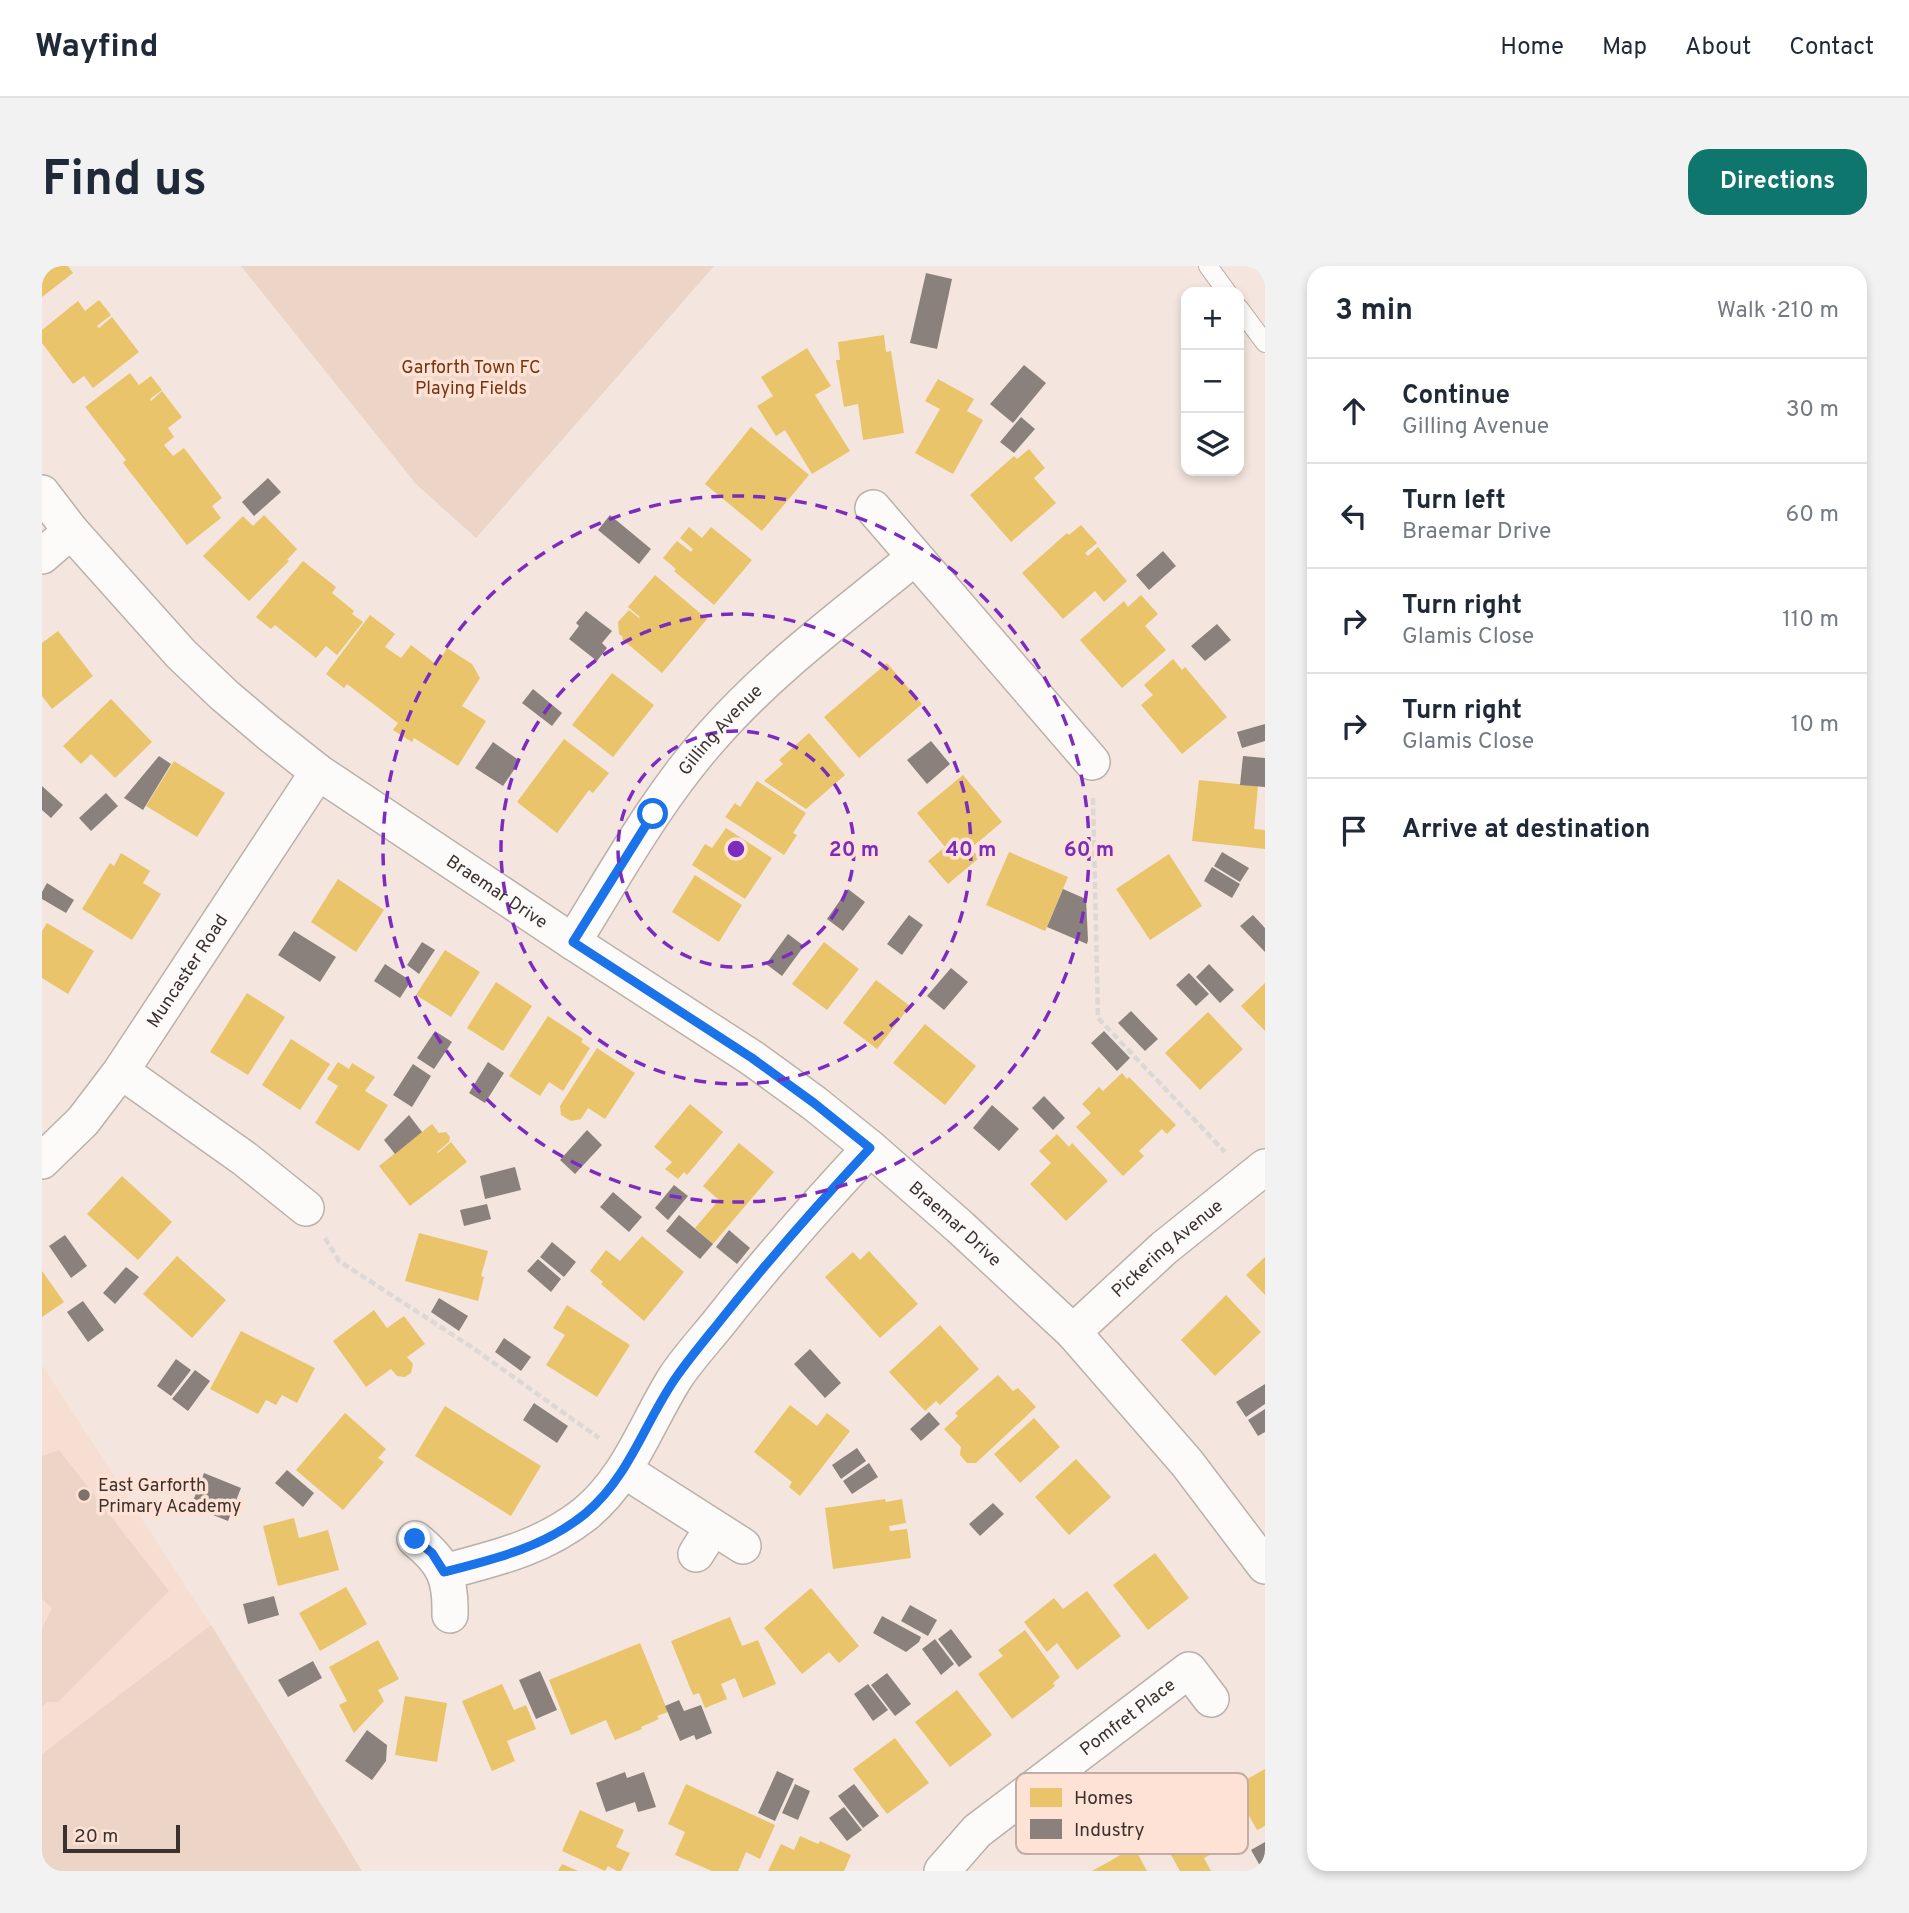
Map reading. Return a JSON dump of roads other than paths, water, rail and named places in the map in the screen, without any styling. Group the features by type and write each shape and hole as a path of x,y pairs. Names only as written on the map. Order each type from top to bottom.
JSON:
{"street":[{"name":"Braemar Drive","path":"42,493 71,531 181,654 224,695 318,772 752,1058 870,1148 1073,1332 1187,1463 1265,1566"},
{"path":"873,508 1091,762"},
{"path":"42,556 71,531"},
{"name":"Gilling Avenue","path":"573,942 653,814 713,735 783,665 915,557"},
{"name":"Muncaster Road","path":"42,1161 83,1121 121,1071 318,772"},
{"path":"121,1071 245,1159 306,1208"},
{"path":"444,1572 539,1544 586,1513 607,1493 627,1465 676,1377 739,1296 870,1148"},
{"name":"Pickering Avenue","path":"1073,1332 1164,1248 1257,1172"},
{"path":"627,1465 705,1540 743,1546"},
{"path":"415,1539 432,1553 444,1572 450,1593 450,1615"},
{"name":"Pomfret Place","path":"1053,1773 1189,1670 1211,1699"},
{"name":"Pomfret Place","path":"942,1871 977,1830 1016,1801"}],"lane":[{"path":"1208,266 1223,287"},
{"path":"1244,315 1265,343"}],"place":[{"name":"East Garforth Primary Academy","path":"84,1495"}],"park label":[{"name":"Garforth Town FC Playing Fields","path":"471,377"}]}
